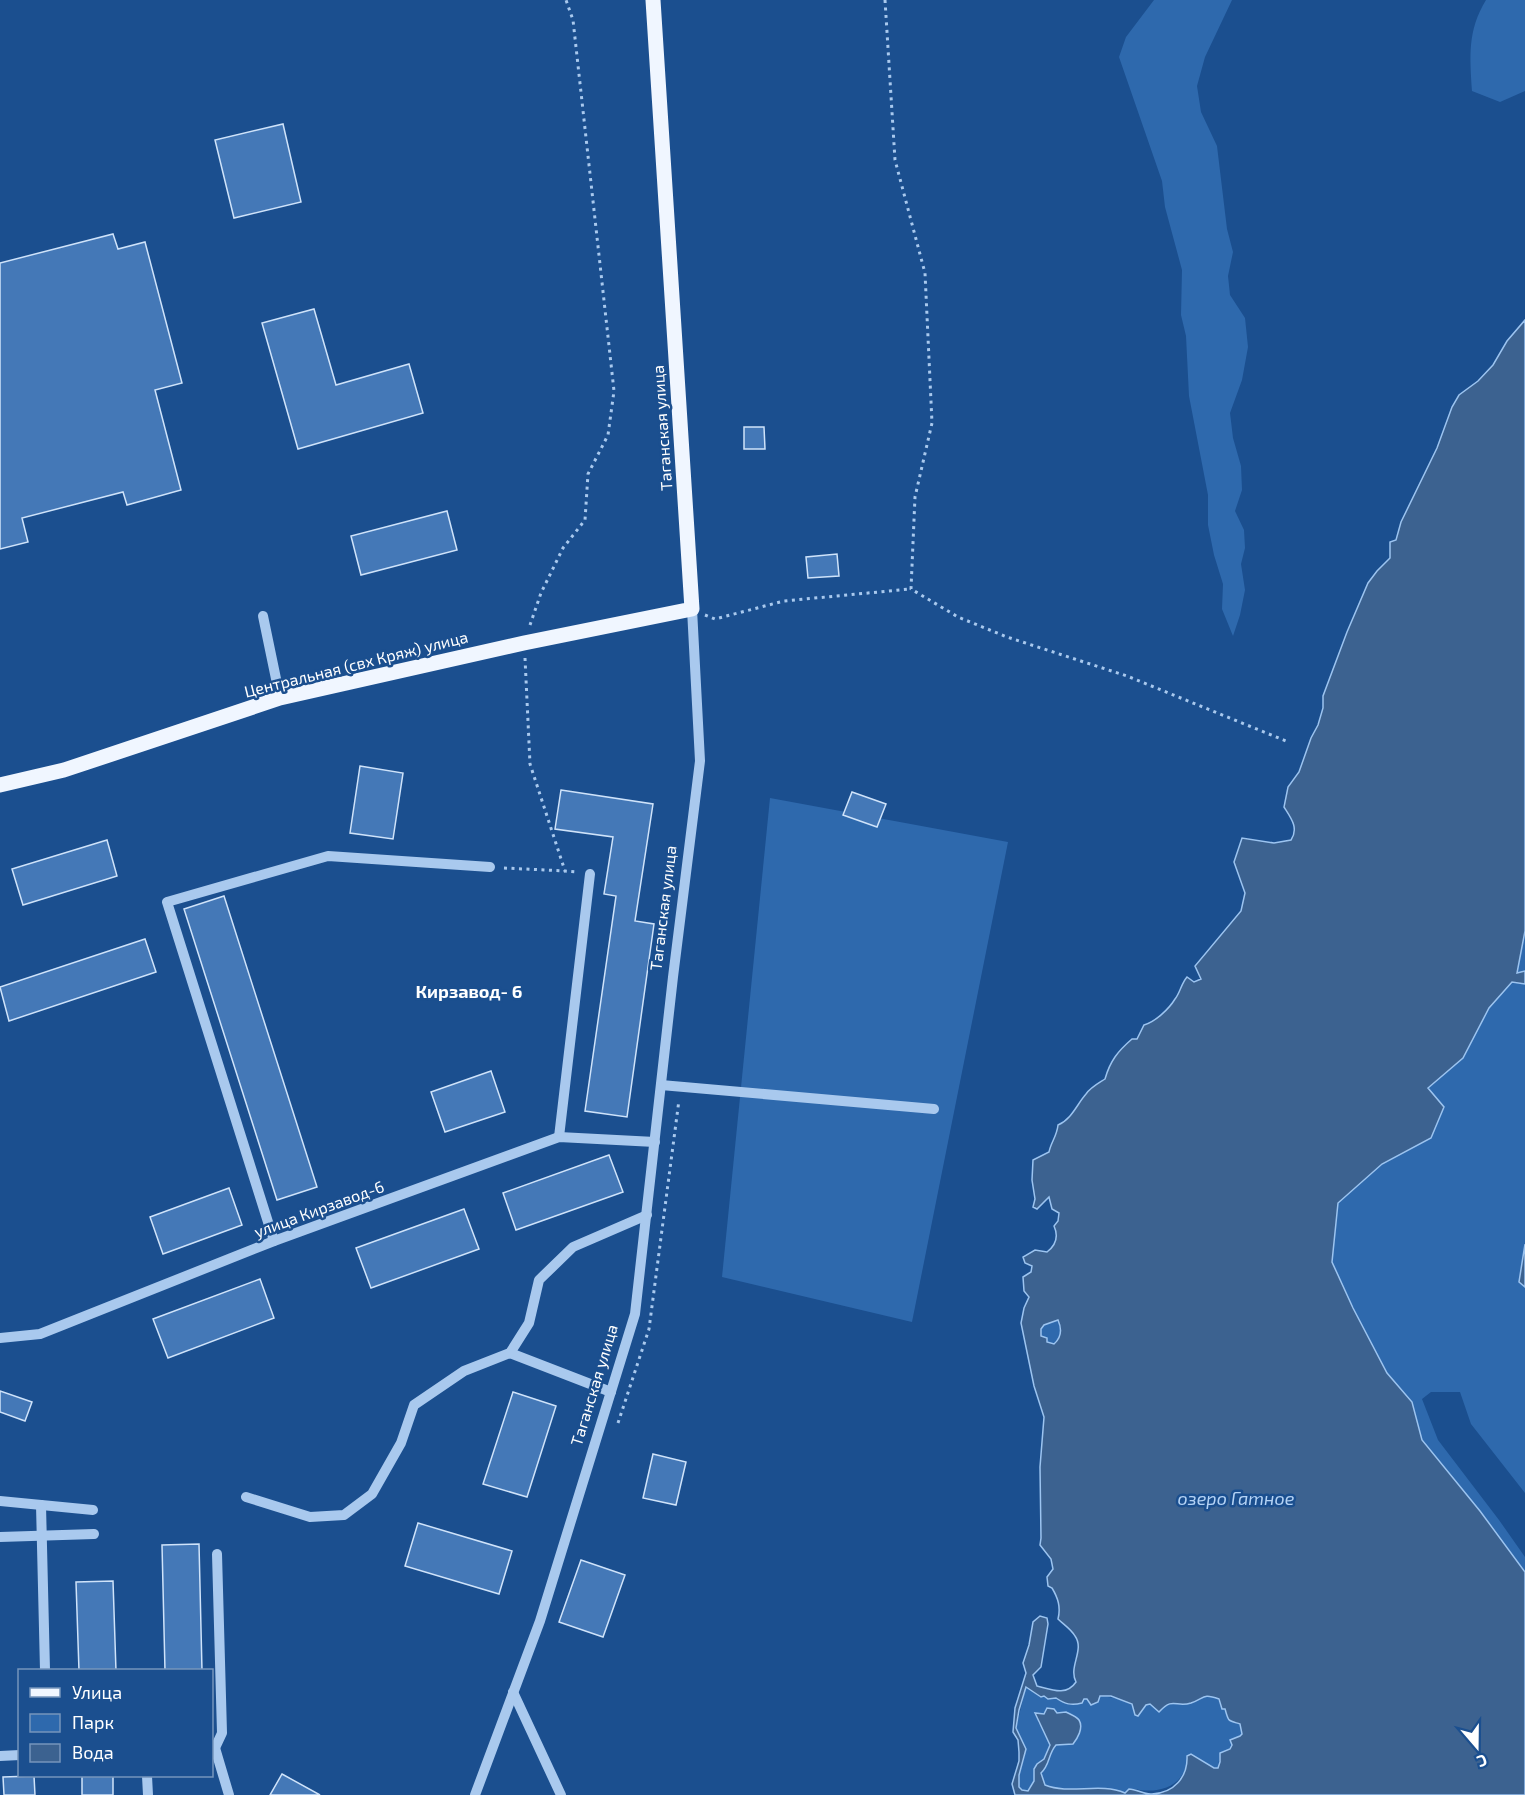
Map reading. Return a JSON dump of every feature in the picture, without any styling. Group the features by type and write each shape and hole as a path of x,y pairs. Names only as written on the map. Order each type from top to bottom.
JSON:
{"main road":[{"name":"Таганская улица","path":"653,0 692,609"},
{"name":"Центральная (свх Кряж) улица","path":"0,785 64,770 280,698 524,643 692,609"}],"street":[{"name":"Таганская улица","path":"475,1795 540,1621 636,1314 700,761 692,609"},
{"path":"263,616 280,698"},
{"path":"274,1241 167,902 328,856 490,867"},
{"path":"559,1137 590,874"},
{"path":"661,1085 934,1109"},
{"name":"улица Кирзавод-6","path":"0,1338 40,1334 274,1241 559,1137 655,1142"},
{"path":"246,1497 310,1517 344,1515 372,1494 401,1443 414,1406 464,1371 510,1353 529,1323 539,1280 573,1248 647,1215"},
{"path":"510,1353 611,1392"},
{"path":"0,1501 93,1510"},
{"path":"41,1505 45,1669"},
{"path":"0,1537 94,1534"},
{"path":"217,1554 222,1733 213,1748 229,1795"},
{"path":"513,1692 561,1795"},
{"path":"0,1756 18,1755"},
{"path":"147,1777 148,1795"}],"path":[{"path":"565,871 530,764 524,643 541,593 563,548 585,520 588,474 608,435 614,391 573,20 566,0"},
{"path":"885,0 895,160 925,273 932,423 915,497 911,589"},
{"path":"692,609 716,620 784,601 911,589 958,617 1007,637 1127,676 1286,741"},
{"path":"490,867 590,874"}],"green space":[{"path":"1154,0 1232,0 1205,57 1197,86 1201,112 1217,146 1227,229 1233,252 1228,276 1230,295 1245,318 1248,347 1242,380 1230,413 1233,438 1241,466 1242,490 1235,511 1244,530 1245,548 1241,564 1245,590 1233,636 1222,609 1223,584 1208,525 1208,495 1189,396 1186,336 1181,315 1182,270 1165,207 1162,181 1119,57 1126,37"},
{"path":"1486,0 1525,0 1525,91 1500,102 1472,91 1471,44 1480,11"},
{"path":"770,798 1008,842 912,1322 722,1277"},
{"path":"1525,931 1525,971 1517,974"},
{"path":"1512,981 1525,984 1525,1244 1519,1282 1525,1287 1525,1493 1471,1424 1460,1392 1431,1392 1422,1399 1438,1440 1525,1557 1525,1572 1480,1511 1422,1440 1412,1402 1387,1373 1332,1262 1338,1203 1382,1164 1431,1138 1428,1088 1463,1058 1489,1008"},
{"path":"1058,1319 1061,1329 1059,1339 1054,1344 1047,1342 1041,1336 1040,1329"},
{"path":"1026,1687 1040,1697 1044,1696 1048,1699 1056,1697 1072,1705 1090,1698 1116,1698 1141,1712 1146,1705 1150,1704 1161,1710 1169,1704 1187,1704 1204,1695 1210,1696 1218,1699 1221,1706 1225,1708 1228,1720 1240,1724 1242,1734 1232,1740 1230,1749 1220,1753 1218,1768 1187,1756 1183,1774 1163,1789 1135,1789 1125,1793 1111,1790 1061,1792 1045,1785 1041,1773 1056,1745 1079,1734 1080,1723 1073,1717 1047,1708 1044,1714 1041,1714 1038,1722 1050,1745 1044,1759 1037,1764 1034,1781 1028,1791 1022,1790 1018,1781 1025,1752 1016,1728"}],"water":[{"name":"озеро Гатное","path":"1525,320 1525,931 1517,973 1525,971 1525,984 1512,982 1489,1008 1463,1058 1428,1088 1444,1107 1431,1138 1382,1164 1338,1203 1332,1262 1387,1373 1412,1402 1422,1440 1480,1511 1525,1572 1525,1795 1015,1795 1012,1784 1019,1761 1019,1752 1018,1740 1013,1732 1015,1708 1026,1673 1023,1663 1033,1622 1040,1616 1047,1618 1048,1624 1041,1667 1033,1675 1037,1686 1058,1691 1072,1687 1076,1682 1074,1670 1078,1647 1078,1641 1073,1633 1058,1619 1057,1599 1052,1588 1048,1586 1047,1577 1053,1569 1051,1559 1040,1545 1040,1467 1044,1417 1034,1386 1021,1323 1029,1297 1024,1291 1023,1277 1031,1272 1032,1266 1025,1263 1023,1257 1035,1250 1047,1252 1053,1247 1056,1240 1054,1226 1058,1221 1059,1213 1052,1209 1049,1197 1037,1209 1033,1207 1035,1199 1032,1180 1033,1160 1049,1152 1058,1125 1071,1115 1090,1089 1105,1079 1115,1057 1132,1039 1137,1039 1144,1025 1157,1018 1169,1007 1187,977 1194,982 1201,979 1195,966 1241,911 1245,893 1234,862 1242,838 1274,843 1291,840 1294,827 1284,807 1288,787 1299,772 1318,725 1323,708 1323,696 1368,583 1390,558 1390,542 1396,540 1401,522 1437,448 1452,407 1459,395 1478,381 1493,365 1507,341","holes":["1058,1320 1061,1330 1059,1339 1054,1344 1047,1342 1047,1338 1041,1336 1041,1329 1044,1325","1026,1687 1041,1697 1056,1698 1071,1704 1082,1703 1084,1699 1087,1699 1091,1705 1098,1702 1100,1696 1111,1696 1132,1704 1135,1715 1138,1716 1146,1705 1150,1704 1159,1712 1171,1703 1186,1704 1209,1696 1219,1699 1229,1720 1240,1724 1242,1734 1230,1740 1232,1745 1230,1749 1220,1753 1218,1768 1214,1768 1191,1754 1187,1756 1187,1764 1182,1777 1167,1791 1149,1794 1129,1789 1125,1793 1105,1789 1055,1788 1045,1785 1041,1773 1056,1745 1073,1744 1081,1726 1079,1720 1066,1712 1057,1713 1054,1709 1047,1708 1044,1714 1035,1713 1050,1745 1044,1759 1034,1769 1034,1781 1028,1791 1022,1790 1019,1787 1019,1775 1026,1749 1016,1728"]},
{"path":"1525,1244 1525,1287 1519,1282"}],"building":[{"path":"283,124 301,202 234,218 215,140"},
{"path":"113,234 118,249 145,242 182,383 155,390 181,490 127,505 123,492 22,518 28,542 0,549 0,263"},
{"path":"314,309 336,385 409,364 423,413 298,449 262,323"},
{"path":"744,427 764,427 765,449 744,449"},
{"path":"447,511 457,550 361,575 351,536"},
{"path":"837,554 839,576 808,578 806,557"},
{"path":"360,766 403,773 393,839 350,833"},
{"path":"561,790 653,804 635,921 654,924 627,1117 585,1111 616,896 604,894 613,837 555,829"},
{"path":"852,792 886,804 877,827 843,815"},
{"path":"107,840 117,876 23,905 12,869"},
{"path":"224,896 317,1187 277,1200 184,909"},
{"path":"145,939 156,972 9,1021 0,987"},
{"path":"491,1071 505,1112 445,1132 431,1092"},
{"path":"609,1155 623,1192 516,1230 503,1193"},
{"path":"229,1188 242,1225 163,1254 150,1217"},
{"path":"464,1209 479,1249 371,1288 356,1248"},
{"path":"260,1279 274,1318 168,1358 153,1319"},
{"path":"0,1391 32,1402 25,1421 0,1412"},
{"path":"513,1392 556,1406 527,1497 483,1484"},
{"path":"653,1454 686,1462 676,1505 643,1498"},
{"path":"418,1523 512,1551 499,1594 405,1566"},
{"path":"199,1544 202,1669 165,1669 162,1545"},
{"path":"581,1560 625,1575 603,1637 559,1622"},
{"path":"113,1581 116,1669 79,1669 76,1582"},
{"path":"282,1774 320,1795 270,1795"},
{"path":"3,1777 34,1777 35,1795 4,1795"},
{"path":"82,1777 113,1777 113,1795 82,1795"}],"district":[{"name":"Кирзавод- 6","path":"469,992"}]}
